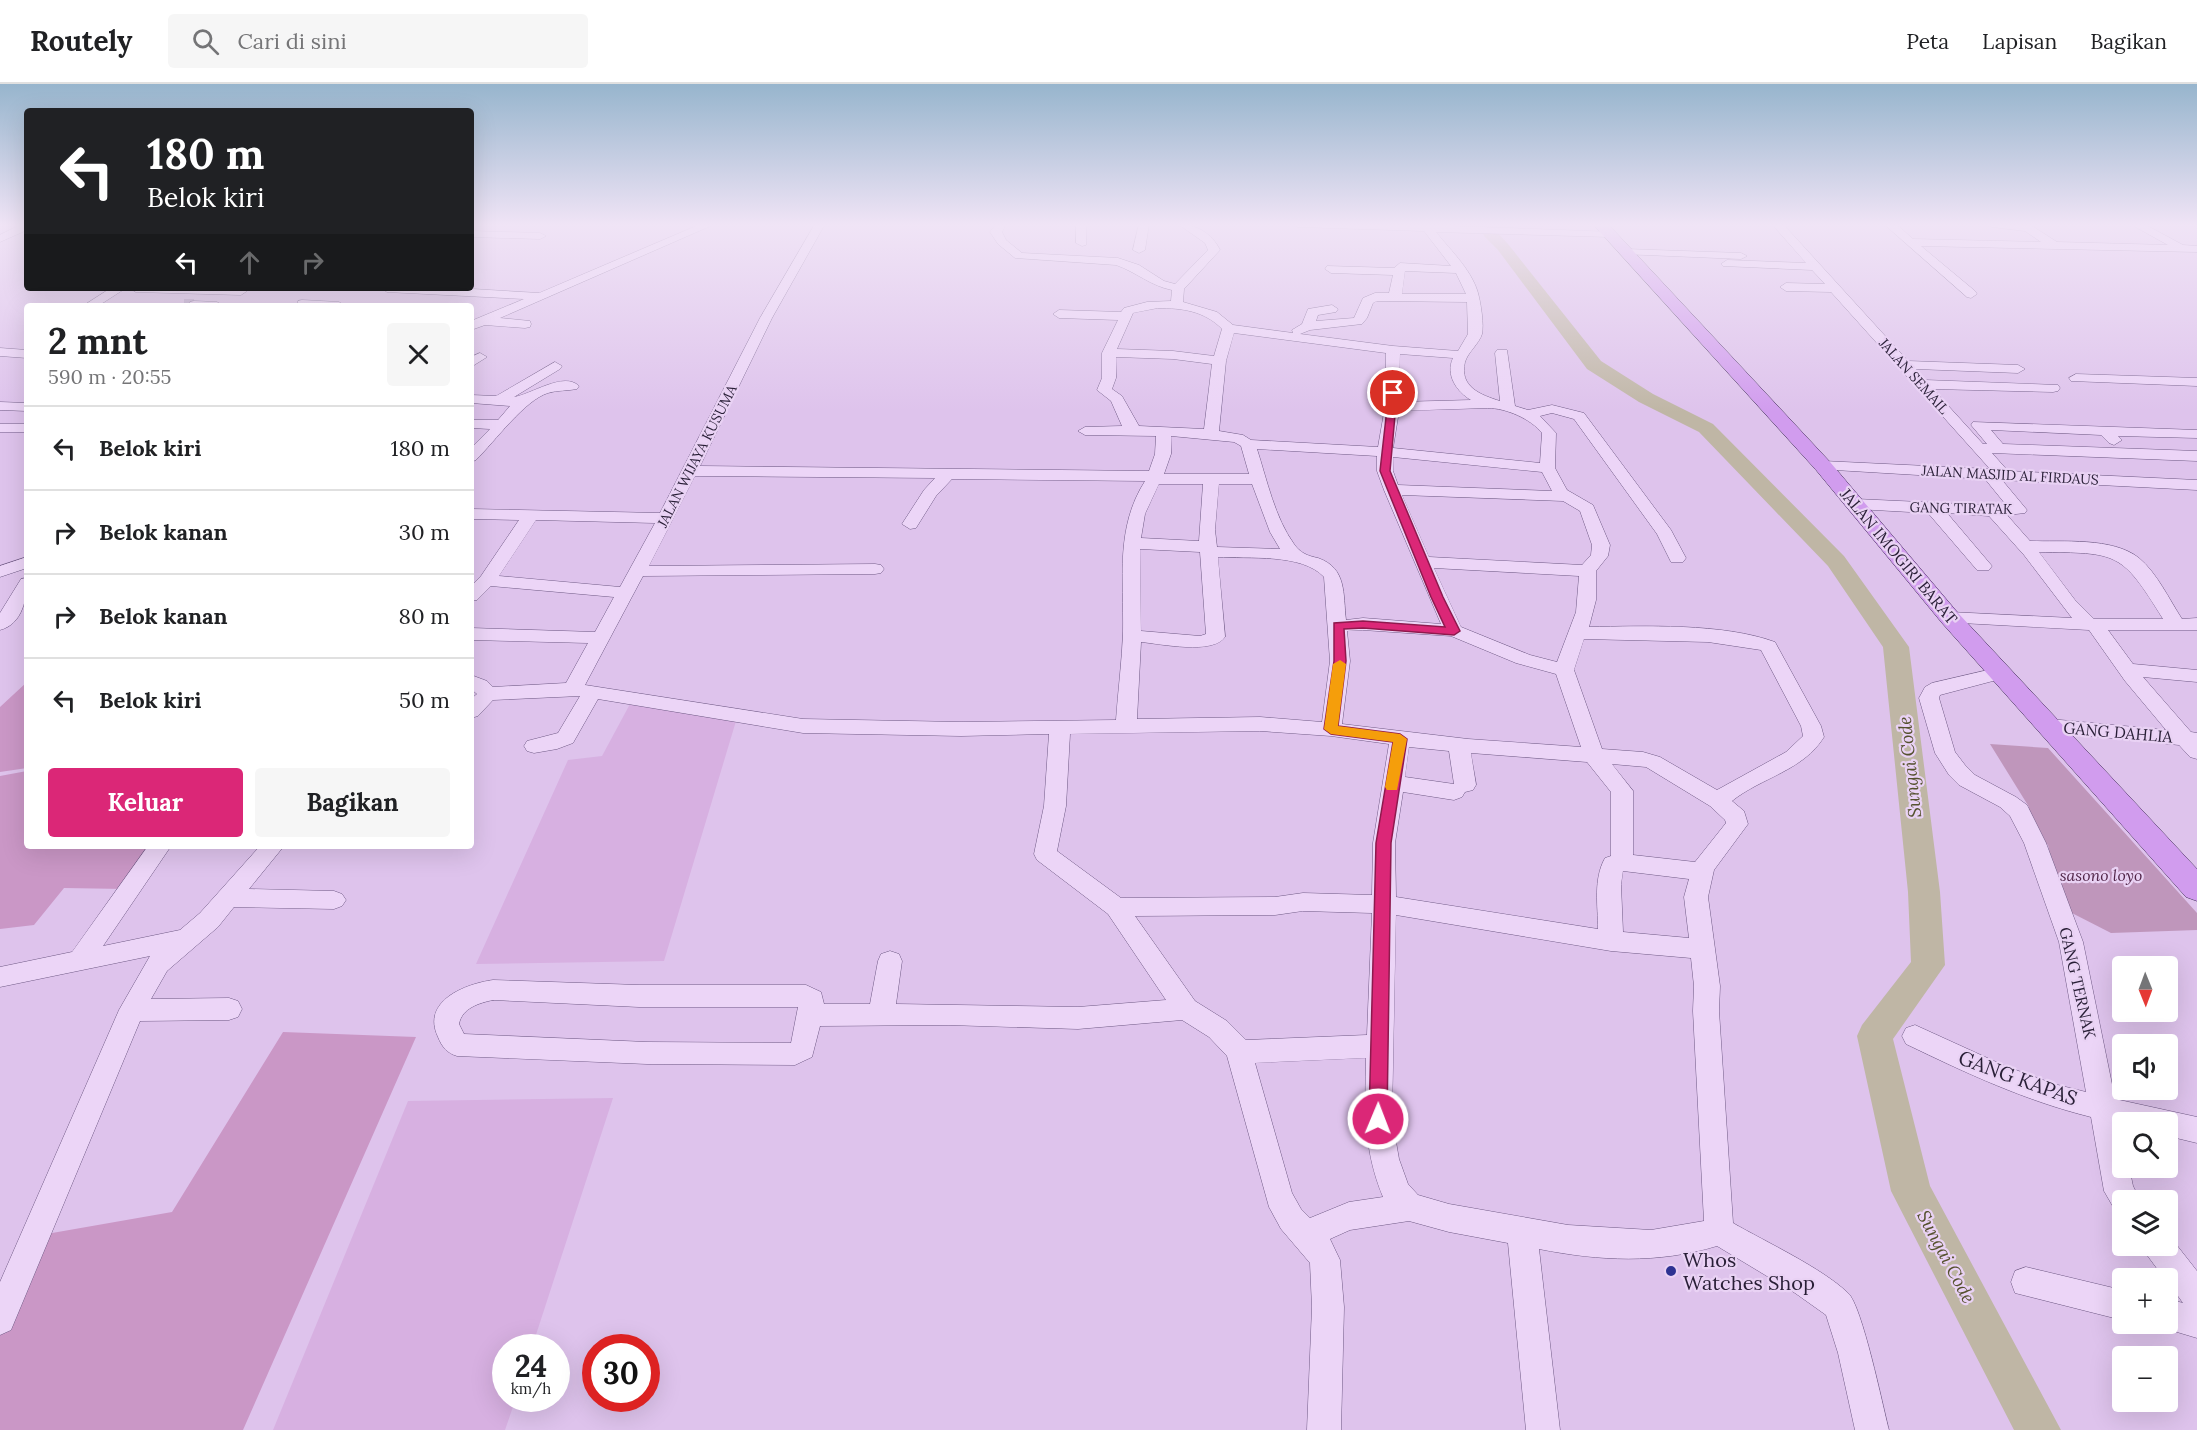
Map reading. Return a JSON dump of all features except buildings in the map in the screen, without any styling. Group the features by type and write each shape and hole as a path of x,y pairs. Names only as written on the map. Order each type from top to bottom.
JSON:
{"main road":[{"name":"JALAN IMOGIRI BARAT","path":"1660,287 1856,504 1950,618 2197,889"}],"street":[{"path":"526,287 555,290"},
{"path":"477,323 562,287"},
{"name":"JALAN WIJAYA KUSUMA","path":"534,746 566,738 602,638 784,287"},
{"path":"1173,287 1178,288 1177,306"},
{"path":"1395,296 1396,287"},
{"path":"1470,287 1473,298 1475,334 1458,362 1460,383 1467,392 1529,415 1542,424 1549,433 1550,441 1547,468 1559,490 1587,508 1601,545 1599,556 1587,571 1589,585 1587,609 1579,633 1566,654 1564,670 1594,756 1622,791 1622,862"},
{"path":"1785,287 1835,288"},
{"path":"1963,287 1971,294"},
{"name":"JALAN SEMAIL","path":"1835,288 1979,448 1996,475"},
{"path":"94,303 115,291"},
{"path":"155,301 174,291"},
{"path":"223,303 242,291"},
{"path":"445,291 542,296"},
{"path":"1290,334 1308,326 1357,321 1362,318 1369,299 1395,296 1473,298"},
{"path":"1135,430 1129,425 1117,399 1104,390 1109,378 1109,353 1124,316 1135,308 1177,306 1208,312 1218,317 1229,328 1290,334 1393,350 1462,355"},
{"path":"1308,326 1312,312 1332,309"},
{"path":"474,312 503,313"},
{"path":"1059,314 1124,316"},
{"path":"477,323 525,324"},
{"path":"1211,434 1220,361 1229,328"},
{"path":"1393,350 1392,407 1385,452 1385,471 1447,620 1454,631"},
{"path":"0,352 24,354"},
{"path":"1109,353 1173,355 1220,361"},
{"path":"1501,406 1502,353"},
{"path":"1904,365 2018,369"},
{"path":"498,401 555,366"},
{"path":"2076,378 2197,382"},
{"path":"1921,384 2053,388"},
{"path":"474,399 517,403 545,389 572,386"},
{"path":"474,454 502,425 517,407 517,403"},
{"path":"0,406 24,407"},
{"path":"1392,407 1501,406"},
{"path":"1529,415 1541,410 1552,409 1579,416 1665,534 1677,558"},
{"path":"1966,414 1998,448"},
{"path":"474,424 502,425"},
{"path":"1978,426 2197,434"},
{"path":"0,438 14,428"},
{"path":"1085,431 1135,430 1211,434 1238,438 1248,444 1385,452 1547,468"},
{"path":"1126,725 1132,636 1131,543 1134,525 1147,488 1155,478 1163,454 1164,431"},
{"path":"2105,431 2130,454"},
{"path":"1248,444 1258,479 1285,545 1294,555"},
{"path":"1979,448 2197,456"},
{"name":"JALAN MASJID AL FIRDAUS","path":"1822,466 2197,485"},
{"path":"690,471 931,472 947,475 1258,479"},
{"path":"910,524 930,493 947,475"},
{"name":"GANG TIRATAK","path":"1856,504 1994,511 2019,509 1996,475"},
{"path":"1132,636 1201,642 1216,637 1209,550 1208,503 1211,479"},
{"path":"1392,490 1566,496"},
{"path":"1933,508 1983,566"},
{"path":"1994,511 2025,546 2069,604 2091,625 2127,670 2193,743"},
{"path":"474,514 666,518"},
{"path":"474,593 487,580 531,515"},
{"path":"1131,543 1294,555 1327,567 1333,577 1340,661 1331,729"},
{"path":"2025,546 2096,550 2121,554 2133,563 2176,624"},
{"path":"1422,562 1587,571"},
{"path":"0,572 24,563"},
{"path":"638,571 875,569"},
{"path":"487,580 625,593"},
{"path":"0,624 21,610 17,600 24,588"},
{"path":"1950,618 2091,625 2197,624"},
{"path":"1338,626 1363,624 1454,631 1523,658 1564,670"},
{"path":"1579,633 1757,640 1768,646 1811,726 1814,737 1805,749 1782,765 1730,790 1718,801"},
{"path":"474,634 602,638"},
{"path":"2127,670 2197,676"},
{"name":"GANG TERNAK","path":"2001,673 1939,687 1932,691 1929,698 1945,753 1957,770 1967,780 2019,811 2035,843 2071,942 2103,1107"},
{"path":"474,682 488,694"},
{"path":"474,708 488,694 583,691 803,726 961,729 1260,724 1331,729 1400,739 1653,762 1718,801 1736,817 1737,824 1702,872 1696,897 1707,986 1719,1231"},
{"path":"1060,726 1055,806 1045,854 1116,907 1186,1009 1218,1029 1233,1043 1239,1052 1279,1197 1291,1219 1316,1245 1325,1260 1328,1307 1324,1430"},
{"name":"GANG DAHLIA","path":"2050,726 2193,743"},
{"path":"1400,739 1384,843 1378,1119 1385,1160 1396,1192 1410,1207"},
{"path":"1393,783 1460,789 1459,745"},
{"path":"81,958 158,849"},
{"path":"0,1319 132,1010 153,970 186,938 209,920 270,849"},
{"path":"1611,941 1610,870 1613,864 1622,862 1702,872"},
{"path":"2174,865 2197,867"},
{"path":"230,897 334,900"},
{"path":"1116,907 1275,906 1303,902 1384,904 1611,941 1701,949"},
{"path":"0,977 81,958 186,938"},
{"path":"880,1014 890,961"},
{"path":"493,990 639,996 806,996 812,1000 810,1015 803,1049 795,1054 647,1053 465,1047 457,1045 450,1037 446,1024 450,1011 459,1000 479,992 493,990"},
{"path":"132,1010 230,1009"},
{"path":"810,1015 1078,1018 1186,1009"},
{"name":"GANG KAPAS","path":"1916,1036 1995,1074 2054,1096 2121,1112"},
{"path":"1239,1052 1379,1046"},
{"path":"2103,1107 2119,1190"},
{"path":"2178,1126 2197,1130"},
{"path":"1305,1235 1349,1216 1410,1207 1449,1218 1568,1240 1651,1245 1695,1238 1719,1231 1797,1276 1839,1305 1854,1353 1872,1430"},
{"path":"1522,1231 1542,1430"},
{"path":"2166,1256 2197,1296"},
{"path":"2026,1282 2112,1303"},
{"path":"2178,1317 2197,1322"}],"shaded area":[{"path":"24,685 24,768 0,772 0,707"},
{"path":"630,704 736,721 664,961 476,964 568,760 602,756"},
{"path":"24,772 24,849 155,849 125,889 64,888 34,925 0,929 0,776"},
{"path":"283,1032 416,1037 243,1430 0,1430 0,1318 35,1236 172,1212"},
{"path":"613,1098 536,1334 492,1334 492,1412 511,1412 505,1430 273,1430 408,1101"}],"green space":[{"name":"sasono loyo","path":"1990,744 2048,748 2197,913 2197,930 2111,933 2068,911 2059,898 2048,845 2028,832 2029,807"}],"waterway":[{"name":"Sungai Code","path":"1534,287 1594,365 1646,398 1706,428 1836,561 1896,647 1924,892 1928,965 1875,1036 1911,1191 2038,1430"}],"slow traffic":[{"path":"1340,664 1331,729 1400,739 1392,787"}],"place":[{"name":"Whos Watches Shop","path":"1671,1271"}],"route":[{"path":"1378,1119 1384,843 1400,739 1331,729 1340,661 1338,626 1363,624 1454,631 1437,597 1385,471 1393,393"}]}
